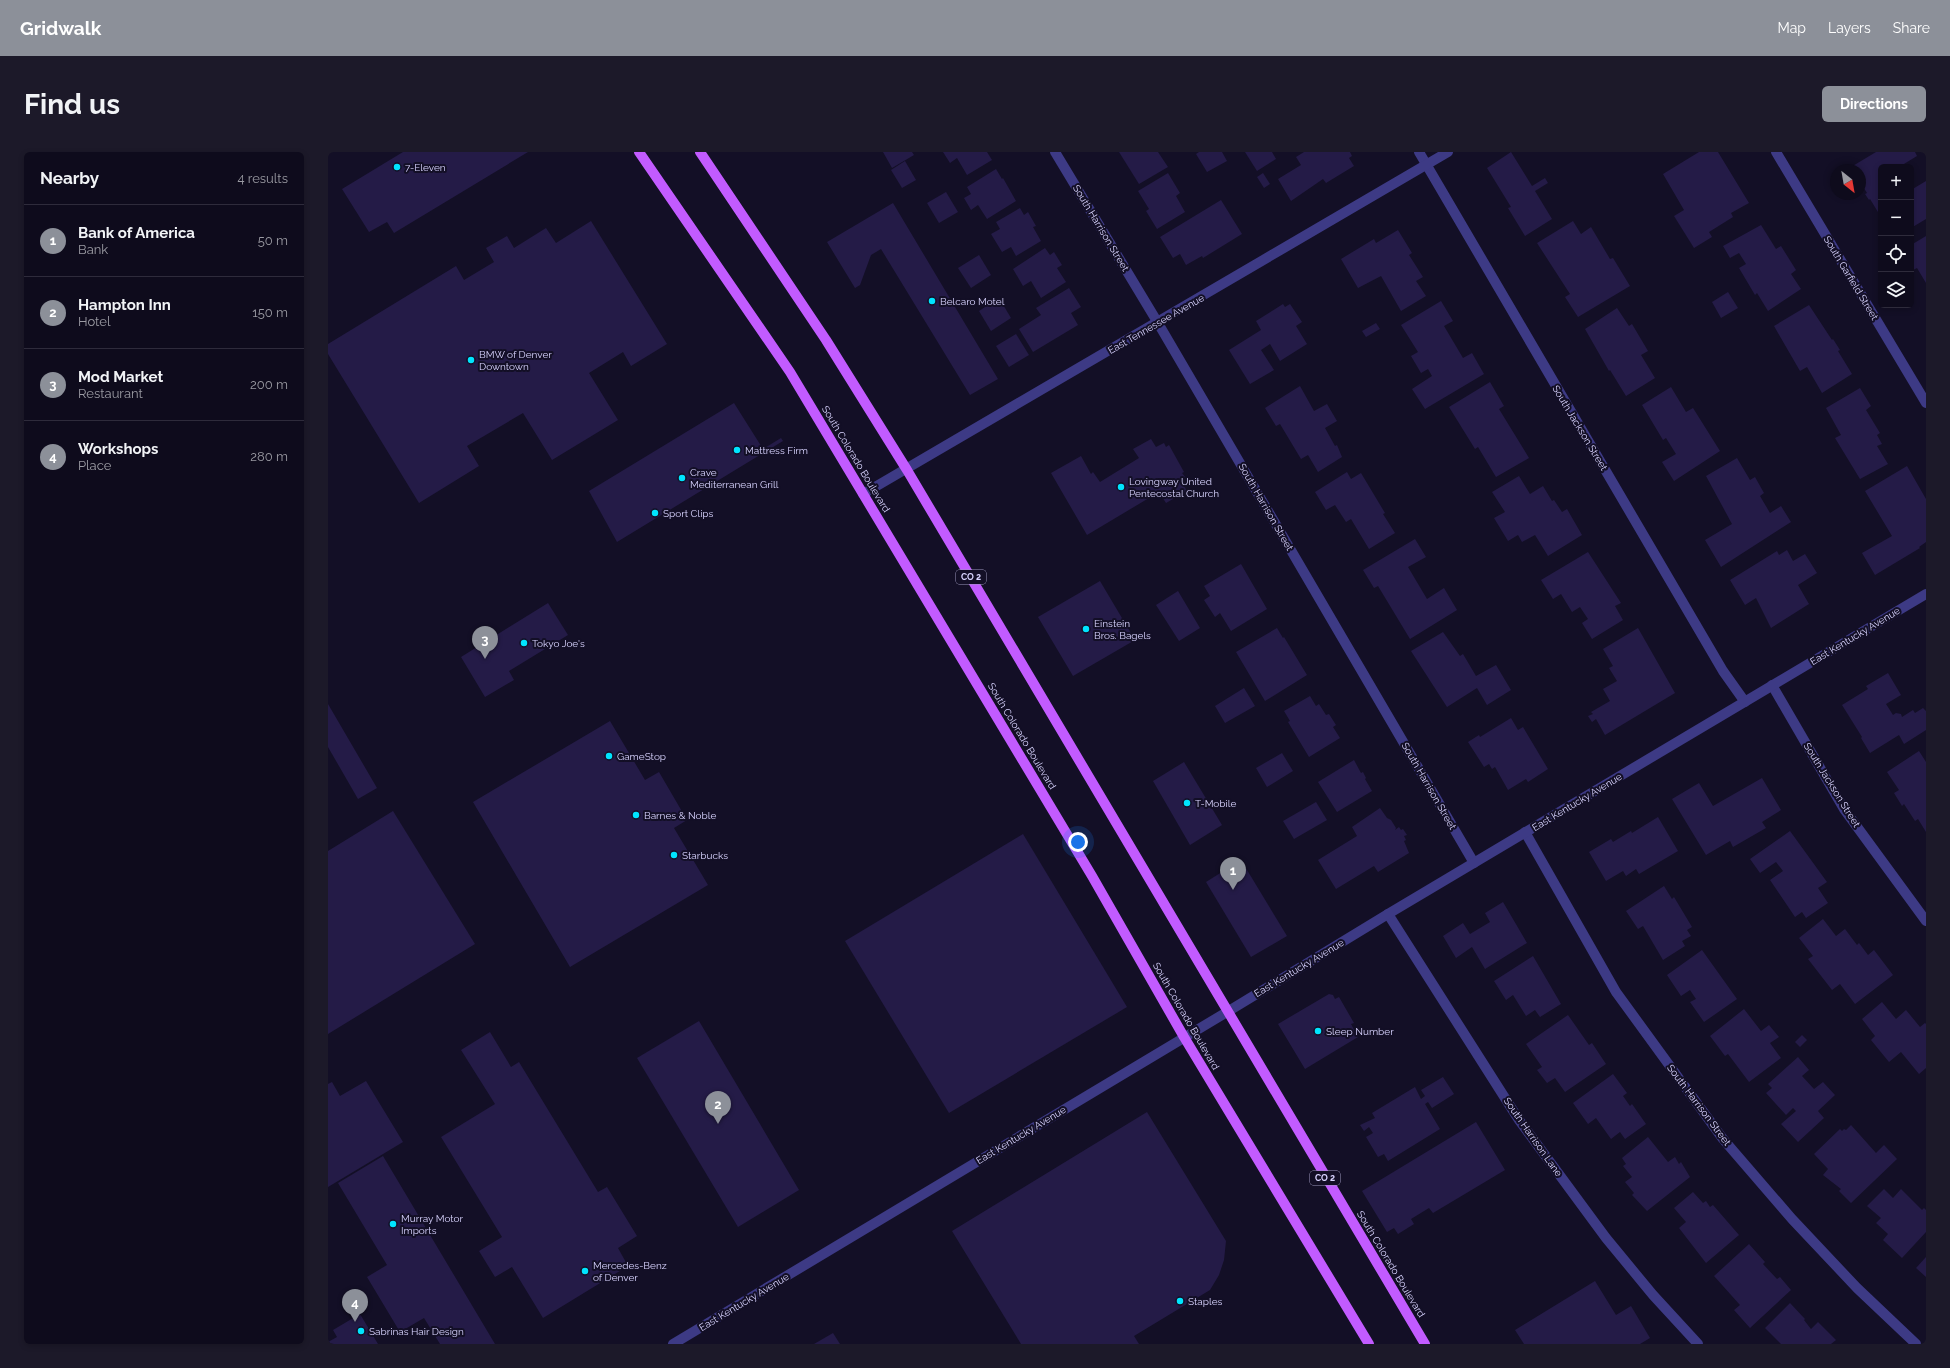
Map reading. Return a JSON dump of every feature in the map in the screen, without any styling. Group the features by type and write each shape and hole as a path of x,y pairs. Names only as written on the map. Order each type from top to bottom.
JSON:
{"main road":[{"name":"South Colorado Boulevard","path":"638,152 790,372 1092,876 1184,1037 1369,1344"},
{"name":"South Colorado Boulevard","path":"700,152 826,340 907,470 1425,1344"}],"street":[{"name":"South Harrison Street","path":"1055,152 1158,323 1474,863"},
{"name":"South Jackson Street","path":"1419,152 1723,671 1745,702"},
{"name":"East Tennessee Avenue","path":"863,494 907,470 1448,152"},
{"name":"South Garfield Street","path":"1776,152 1926,403"},
{"name":"East Kentucky Avenue","path":"673,1344 1388,914 1926,594"},
{"name":"South Jackson Street","path":"1772,685 1844,809 1926,921"},
{"name":"South Harrison Street","path":"1525,832 1616,992 1723,1139 1798,1224 1858,1288 1916,1344"},
{"name":"South Harrison Lane","path":"1388,914 1519,1120 1606,1238 1653,1295 1698,1344"}],"building":[{"path":"403,152 528,152 394,233 387,222 369,232 342,189"},
{"path":"883,152 912,152 914,155 892,168"},
{"path":"943,152 987,152 992,160 967,175 957,158 950,163"},
{"path":"1119,152 1158,152 1168,167 1139,184"},
{"path":"1199,152 1222,152 1227,161 1207,172 1196,154"},
{"path":"1245,152 1272,152 1276,159 1257,171"},
{"path":"1304,152 1350,152 1352,156 1349,158 1354,166 1326,183 1323,179 1291,201 1278,179 1301,165 1296,157"},
{"path":"1511,152 1532,186 1545,178 1548,183 1535,191 1552,219 1525,236 1508,208 1511,207 1487,168"},
{"path":"1699,152 1718,152 1749,203 1731,213 1733,217 1709,232 1712,237 1694,248 1674,216 1684,210 1663,174"},
{"path":"1876,152 1915,152 1917,156 1904,164 1878,164 1878,212 1866,196 1866,164 1856,164"},
{"path":"905,161 916,180 902,188 891,170"},
{"path":"996,169 1016,201 987,219 978,205 971,210 964,198 971,194 967,187"},
{"path":"1168,173 1180,193 1176,196 1185,212 1157,229 1146,211 1149,209 1138,191"},
{"path":"1263,173 1270,184 1264,188 1257,177"},
{"path":"1926,181 1926,219 1914,226 1914,200 1914,188"},
{"path":"946,192 958,212 939,223 927,203"},
{"path":"1221,200 1242,234 1203,258 1202,256 1186,265 1180,254 1173,258 1160,237"},
{"path":"893,203 998,379 970,395 881,249 871,255 860,285 855,288 827,242"},
{"path":"1020,208 1024,215 1028,212 1036,226 1033,227 1041,241 1016,256 1011,247 1002,252 991,234 1000,229 996,222"},
{"name":"BMW of Denver Downtown","path":"591,221 667,344 631,366 623,352 589,373 618,420 552,460 523,413 467,446 479,466 419,503 328,354 328,344 456,266 464,280 494,262 486,248 507,236 514,248 546,228 556,243"},
{"path":"1573,221 1581,234 1591,227 1610,259 1613,258 1630,286 1578,317 1565,297 1570,294 1537,243"},
{"path":"1761,225 1776,249 1781,246 1796,270 1791,274 1801,289 1768,311 1757,293 1755,295 1739,268 1746,264 1739,253 1730,258 1723,246"},
{"path":"1398,230 1412,253 1409,255 1423,277 1416,281 1426,296 1401,311 1381,276 1358,288 1341,259 1374,239 1376,243"},
{"path":"1926,236 1926,283 1917,268 1914,270 1914,243"},
{"path":"1045,248 1050,255 1054,252 1062,265 1057,268 1066,282 1041,298 1031,281 1023,286 1013,269"},
{"path":"979,255 991,275 971,288 958,268"},
{"path":"1069,288 1081,307 1071,313 1078,325 1033,352 1019,329 1041,315 1036,308"},
{"path":"1728,292 1738,308 1721,318 1712,302"},
{"path":"999,298 1011,318 991,331 979,311"},
{"path":"1441,301 1453,321 1444,326 1463,358 1472,353 1484,374 1425,409 1412,389 1432,376 1428,369 1421,373 1411,356 1418,352 1401,325"},
{"path":"1283,304 1285,307 1290,304 1302,322 1296,326 1307,344 1280,361 1270,344 1261,350 1274,370 1250,384 1229,350 1261,330 1256,321"},
{"path":"1809,305 1840,350 1838,351 1852,374 1822,393 1807,367 1800,371 1774,326"},
{"path":"1617,308 1629,326 1632,324 1648,351 1641,355 1655,378 1626,396 1610,370 1609,371 1585,329"},
{"path":"1376,323 1380,329 1366,337 1362,331"},
{"path":"1016,334 1029,355 1009,367 996,346"},
{"path":"1490,382 1504,406 1499,409 1529,458 1496,477 1478,447 1475,449 1449,407"},
{"path":"1300,386 1314,411 1327,404 1337,421 1325,428 1335,446 1337,445 1342,457 1318,472 1308,455 1301,459 1280,424 1276,426 1265,408"},
{"path":"1671,387 1686,412 1693,408 1720,451 1674,481 1662,462 1676,454 1666,438 1663,440 1642,405"},
{"path":"1860,388 1871,406 1866,410 1880,433 1877,435 1882,444 1877,446 1888,464 1860,479 1835,438 1841,435 1826,408"},
{"path":"734,403 763,449 781,438 783,441 617,542 589,491"},
{"name":"Lovingway United Pentecostal Church","path":"1151,439 1156,447 1164,443 1166,447 1169,445 1184,472 1182,473 1185,477 1180,480 1187,491 1166,503 1159,492 1087,535 1051,473 1081,456 1091,474 1093,472 1100,482 1139,458 1133,449"},
{"path":"1737,458 1750,480 1755,477 1764,493 1760,496 1770,513 1781,506 1791,522 1721,567 1705,540 1732,524 1706,476"},
{"path":"1907,466 1926,499 1926,542 1919,547 1920,548 1875,575 1862,553 1892,536 1865,491"},
{"path":"1347,472 1351,479 1361,473 1395,533 1369,549 1351,519 1346,522 1335,505 1326,510 1315,492"},
{"path":"1519,476 1530,494 1543,486 1552,501 1554,500 1562,512 1567,509 1582,535 1548,556 1535,535 1522,542 1518,535 1508,541 1494,518 1505,512 1492,492"},
{"path":"1415,539 1426,557 1408,567 1427,599 1444,588 1457,610 1410,639 1378,586 1374,588 1363,570"},
{"path":"1787,550 1793,561 1805,554 1817,573 1798,585 1809,604 1771,628 1756,598 1745,605 1730,580 1777,551 1779,555"},
{"path":"1588,552 1621,603 1615,606 1623,620 1592,639 1582,623 1588,619 1580,607 1572,612 1561,594 1553,599 1541,580"},
{"path":"1241,564 1267,609 1231,631 1220,613 1215,617 1204,600 1210,596 1204,586"},
{"path":"1100,581 1135,640 1073,676 1038,617"},
{"path":"1178,591 1200,628 1179,641 1156,605"},
{"path":"548,603 568,635 509,671 514,680 485,697 461,657"},
{"path":"1277,628 1307,675 1265,701 1236,652"},
{"path":"1638,628 1675,693 1605,735 1596,719 1592,722 1588,716 1593,714 1591,712 1610,701 1603,689 1617,681 1609,668 1613,666 1603,649"},
{"path":"1443,632 1460,656 1463,654 1476,676 1496,665 1511,690 1487,705 1477,688 1447,707 1411,651"},
{"path":"1888,673 1901,695 1886,704 1893,715 1896,713 1901,714 1902,717 1913,710 1915,713 1923,708 1926,711 1926,730 1904,744 1899,735 1870,753 1842,705 1868,689 1866,686"},
{"path":"1244,688 1255,706 1225,723 1215,706"},
{"path":"1310,696 1316,706 1319,704 1326,715 1329,714 1336,725 1333,727 1340,738 1309,757 1288,722 1290,721 1284,711"},
{"path":"328,704 377,788 358,799 328,747"},
{"path":"1511,718 1518,730 1523,727 1548,769 1528,782 1526,779 1508,790 1495,767 1492,769 1489,764 1484,767 1468,742 1479,735 1480,737"},
{"path":"610,721 645,780 659,772 687,820 674,828 708,885 570,967 473,802"},
{"path":"1919,751 1926,762 1926,832 1918,819 1915,821 1904,804 1902,806 1894,793 1899,790 1887,772"},
{"path":"1282,753 1293,771 1267,787 1256,768"},
{"path":"1354,760 1361,773 1363,772 1372,791 1337,812 1318,782"},
{"name":"T-Mobile","path":"1184,762 1222,825 1190,845 1153,781"},
{"path":"1762,778 1781,810 1762,822 1766,828 1733,847 1730,841 1706,855 1672,799 1699,783 1713,806"},
{"path":"1316,802 1327,820 1294,839 1283,821"},
{"path":"1380,808 1387,818 1391,820 1396,828 1395,830 1399,827 1401,830 1403,829 1407,835 1404,836 1406,840 1404,841 1409,853 1378,872 1374,866 1336,889 1318,860 1357,836 1352,827"},
{"path":"393,811 475,944 328,1034 328,851"},
{"path":"1658,817 1678,851 1639,874 1636,869 1626,876 1623,871 1606,881 1589,852 1611,839 1613,842 1631,831 1632,833"},
{"path":"1790,831 1827,882 1818,888 1828,903 1806,918 1802,912 1795,917 1770,880 1783,871 1776,862 1760,873 1750,859"},
{"path":"1023,834 1127,1007 949,1113 845,941"},
{"path":"1241,860 1287,936 1251,957 1206,882"},
{"path":"1664,886 1672,899 1674,897 1692,927 1687,930 1691,936 1682,941 1685,946 1663,960 1643,926 1638,929 1626,911"},
{"path":"1503,902 1527,943 1485,969 1472,947 1456,958 1443,936 1463,923 1470,934 1490,922 1485,913"},
{"path":"1823,919 1836,936 1845,929 1857,945 1859,943 1868,955 1874,950 1893,975 1855,1004 1840,984 1832,990 1808,959 1813,956 1799,938"},
{"path":"1702,950 1737,999 1704,1022 1690,1002 1696,999 1690,990 1681,996 1667,975"},
{"path":"1533,956 1561,1004 1540,1017 1535,1010 1526,1016 1513,995 1506,1000 1494,981"},
{"name":"Sleep Number","path":"1329,994 1333,995 1335,999 1339,997 1354,1023 1351,1024 1358,1037 1305,1069 1278,1024"},
{"path":"1882,1002 1896,1019 1906,1010 1920,1027 1925,1023 1926,1024 1926,1068 1919,1074 1901,1052 1889,1062 1871,1040 1875,1036 1862,1019"},
{"path":"1744,1009 1761,1031 1769,1025 1779,1037 1770,1043 1781,1058 1749,1082 1728,1054 1725,1056 1710,1036"},
{"path":"1568,1015 1589,1045 1592,1043 1606,1064 1565,1092 1555,1078 1547,1083 1537,1070 1542,1067 1526,1044"},
{"path":"699,1021 799,1190 738,1227 637,1058"},
{"path":"490,1032 511,1067 519,1062 598,1192 607,1187 637,1236 618,1248 628,1266 543,1318 512,1267 495,1277 479,1251 502,1237 441,1137 495,1104 461,1050"},
{"path":"1802,1035 1807,1040 1800,1047 1795,1042"},
{"path":"1798,1057 1809,1070 1802,1076 1814,1089 1823,1082 1835,1095 1818,1111 1824,1118 1798,1142 1781,1124 1796,1111 1793,1108 1786,1115 1766,1093 1772,1088 1768,1084"},
{"path":"1613,1074 1627,1093 1623,1096 1630,1106 1632,1104 1646,1124 1625,1139 1620,1132 1611,1139 1596,1118 1588,1124 1573,1103"},
{"path":"1443,1077 1454,1094 1432,1108 1428,1102 1425,1104 1440,1129 1388,1161 1384,1154 1378,1157 1366,1137 1373,1133 1369,1127 1364,1131 1360,1125 1375,1118 1372,1113 1415,1087 1421,1099 1425,1096 1421,1090"},
{"path":"366,1081 403,1142 328,1187 328,1084 332,1082 340,1096"},
{"path":"1147,1112 1226,1241 1224,1260 1219,1275 1210,1290 1134,1336 1139,1344 1021,1344 952,1231"},
{"path":"1476,1122 1505,1170 1433,1213 1429,1208 1411,1219 1414,1224 1398,1234 1394,1228 1387,1232 1362,1191"},
{"path":"1851,1125 1876,1153 1884,1145 1897,1159 1851,1203 1839,1191 1841,1189 1823,1175 1828,1169 1814,1154 1840,1129 1842,1131 1844,1129 1846,1130"},
{"path":"1648,1137 1668,1162 1675,1157 1679,1164 1681,1162 1690,1177 1647,1211 1632,1195 1634,1193 1625,1182 1632,1177 1623,1166 1626,1164 1622,1158"},
{"name":"Murray Motor Imports","path":"383,1156 495,1344 440,1344 424,1318 400,1332 367,1277 387,1265 338,1183"},
{"path":"1884,1189 1893,1198 1901,1189 1922,1210 1924,1208 1926,1210 1926,1232 1902,1258 1883,1240 1888,1234 1876,1223 1881,1218 1867,1206"},
{"path":"1693,1192 1703,1203 1706,1201 1710,1207 1713,1205 1739,1235 1706,1263 1679,1228 1686,1222 1674,1208"},
{"path":"1749,1244 1765,1262 1763,1264 1777,1279 1780,1277 1791,1290 1750,1328 1734,1310 1740,1305 1714,1276"},
{"path":"1926,1257 1926,1277 1916,1268"},
{"path":"1595,1281 1616,1315 1631,1306 1650,1338 1640,1344 1524,1344 1515,1330"},
{"path":"1790,1303 1805,1319 1804,1320 1811,1329 1818,1322 1836,1340 1831,1344 1781,1344 1765,1328"},
{"path":"360,1314 378,1344 328,1344 328,1342 337,1337 333,1330"},
{"path":"833,1333 840,1344 814,1344"}],"place":[{"name":"7-Eleven","path":"397,167"},
{"name":"Belcaro Motel","path":"932,301"},
{"name":"BMW of Denver Downtown","path":"471,360"},
{"name":"Mattress Firm","path":"737,450"},
{"name":"Crave Mediterranean Grill","path":"682,478"},
{"name":"Lovingway United Pentecostal Church","path":"1121,487"},
{"name":"Sport Clips","path":"655,513"},
{"name":"Einstein Bros. Bagels","path":"1086,629"},
{"name":"Tokyo Joe's","path":"524,643"},
{"name":"Mod Market","path":"485,659"},
{"name":"GameStop","path":"609,756"},
{"name":"T-Mobile","path":"1187,803"},
{"name":"Barnes & Noble","path":"636,815"},
{"name":"Starbucks","path":"674,855"},
{"name":"Bank of America","path":"1233,890"},
{"name":"Sleep Number","path":"1318,1031"},
{"name":"Hampton Inn","path":"718,1124"},
{"name":"Murray Motor Imports","path":"393,1224"},
{"name":"Mercedes-Benz of Denver","path":"585,1271"},
{"name":"Staples","path":"1180,1301"},
{"name":"Workshops","path":"355,1322"},
{"name":"Sabrinas Hair Design","path":"361,1331"}]}
